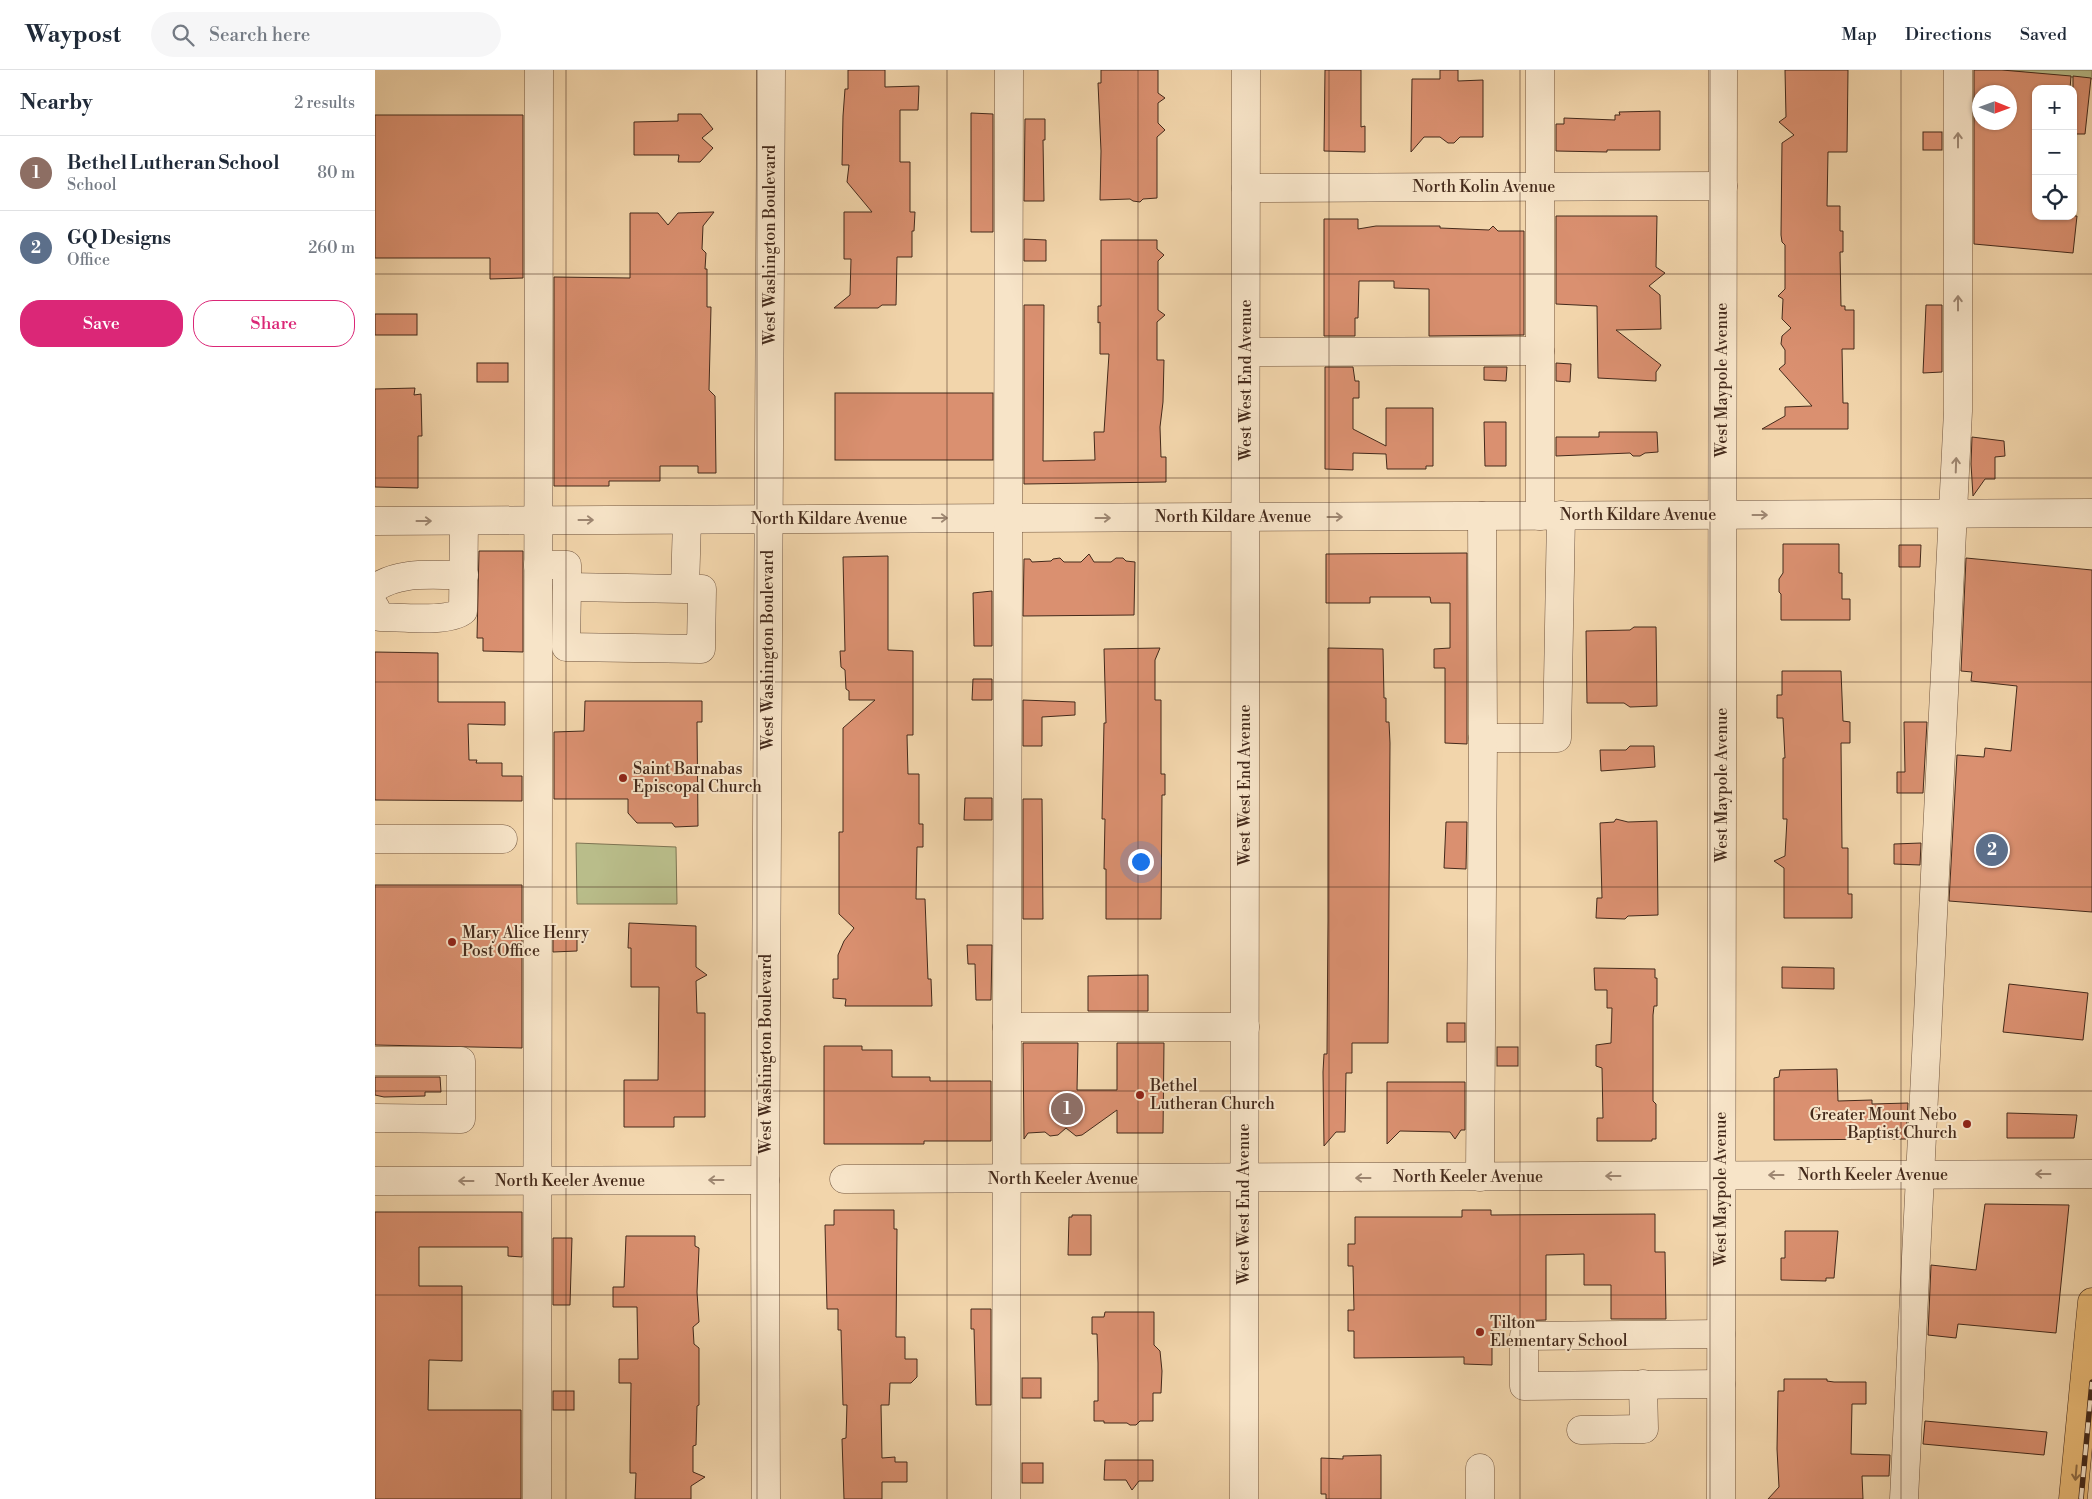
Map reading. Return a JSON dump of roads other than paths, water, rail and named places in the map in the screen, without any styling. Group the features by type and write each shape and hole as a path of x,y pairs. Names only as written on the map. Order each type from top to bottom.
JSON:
{"main road":[{"path":"2073,1499 2092,1302"}],"street":[{"path":"537,1499 539,70"},
{"name":"West Washington Boulevard","path":"766,1499 765,1180 771,70"},
{"path":"1006,1499 1009,70"},
{"name":"West West End Avenue","path":"1244,1499 1246,70"},
{"path":"1483,738 1557,738 1551,516 1541,351 1540,70"},
{"name":"West Maypole Avenue","path":"1721,1499 1723,70"},
{"path":"1904,1499 1958,411 1958,70"},
{"name":"North Kolin Avenue","path":"1246,188 1723,186"},
{"path":"1246,352 1541,351"},
{"name":"North Kildare Avenue","path":"375,521 2092,513"},
{"path":"1480,1177 1483,738 1482,516"},
{"path":"375,607 380,617 446,617 457,615 463,611 464,520"},
{"path":"685,589 687,520"},
{"path":"538,565 567,565 566,647 701,649 702,589 567,587"},
{"path":"375,588 385,581 403,576 464,575"},
{"path":"375,838 503,839"},
{"path":"1007,1027 1245,1026"},
{"path":"375,1061 461,1061 461,1119 375,1118"},
{"name":"North Keeler Avenue","path":"844,1179 1244,1179 2092,1174"},
{"name":"North Keeler Avenue","path":"375,1182 765,1180"},
{"path":"1721,1334 1524,1336 1524,1386 1721,1384"},
{"path":"1581,1430 1644,1429 1643,1384"},
{"path":"1480,1468 1480,1499"}],"railway":[{"path":"2081,1499 2092,1382"}],"place":[{"name":"Saint Barnabas Episcopal Church","path":"623,778"},
{"name":"GQ Designs","path":"1992,850"},
{"name":"Mary Alice Henry Post Office","path":"452,942"},
{"name":"Bethel Lutheran Church","path":"1140,1095"},
{"name":"Bethel Lutheran School","path":"1067,1109"},
{"name":"Greater Mount Nebo Baptist Church","path":"1967,1124"},
{"name":"Tilton Elementary School","path":"1480,1332"}]}
